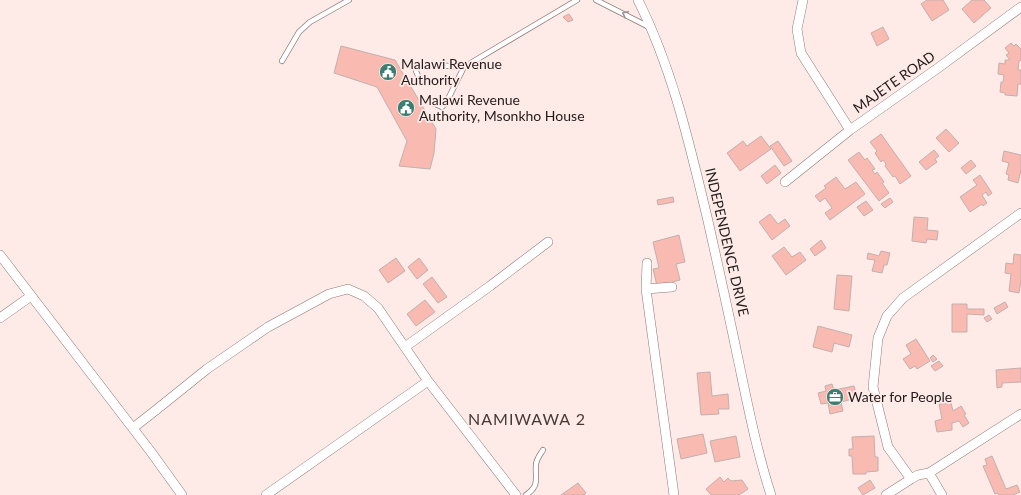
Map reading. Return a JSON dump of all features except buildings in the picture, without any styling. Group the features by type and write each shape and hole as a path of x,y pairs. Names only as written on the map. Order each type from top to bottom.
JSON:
{"street":[{"name":"INDEPENDENCE DRIVE","path":"638,0 653,29 683,118 731,322 753,431 771,495"},
{"path":"803,0 797,29 801,53 850,130"},
{"name":"MAJETE ROAD","path":"785,182 850,130 1021,7"},
{"path":"911,479 888,447 873,388 878,338 887,316 903,298 1021,213"},
{"path":"405,347 548,242"},
{"path":"0,255 182,495"},
{"path":"646,263 646,289 674,495"},
{"path":"646,289 672,287"},
{"path":"132,428 213,365 268,327 329,294 348,289 364,296 378,308 428,381 516,495"},
{"path":"0,318 31,296"},
{"path":"266,495 428,381"},
{"path":"886,495 918,475 929,473 1021,414"},
{"path":"929,473 942,495"}],"lane":[{"path":"282,61 299,32 310,22 349,0"},
{"path":"434,103 442,107 446,103 464,67 576,0"},
{"path":"596,0 653,29"},
{"path":"420,81 416,71 417,66 422,64 464,67"},
{"path":"526,495 533,490 537,482 536,463 543,450"}],"place":[{"name":"Malawi Revenue Authority","path":"388,72"},
{"name":"Malawi Revenue Authority, Msonkho House","path":"406,108"},
{"name":"Water for People","path":"835,397"}],"district":[{"name":"NAMIWAWA 2","path":"527,419"}]}
